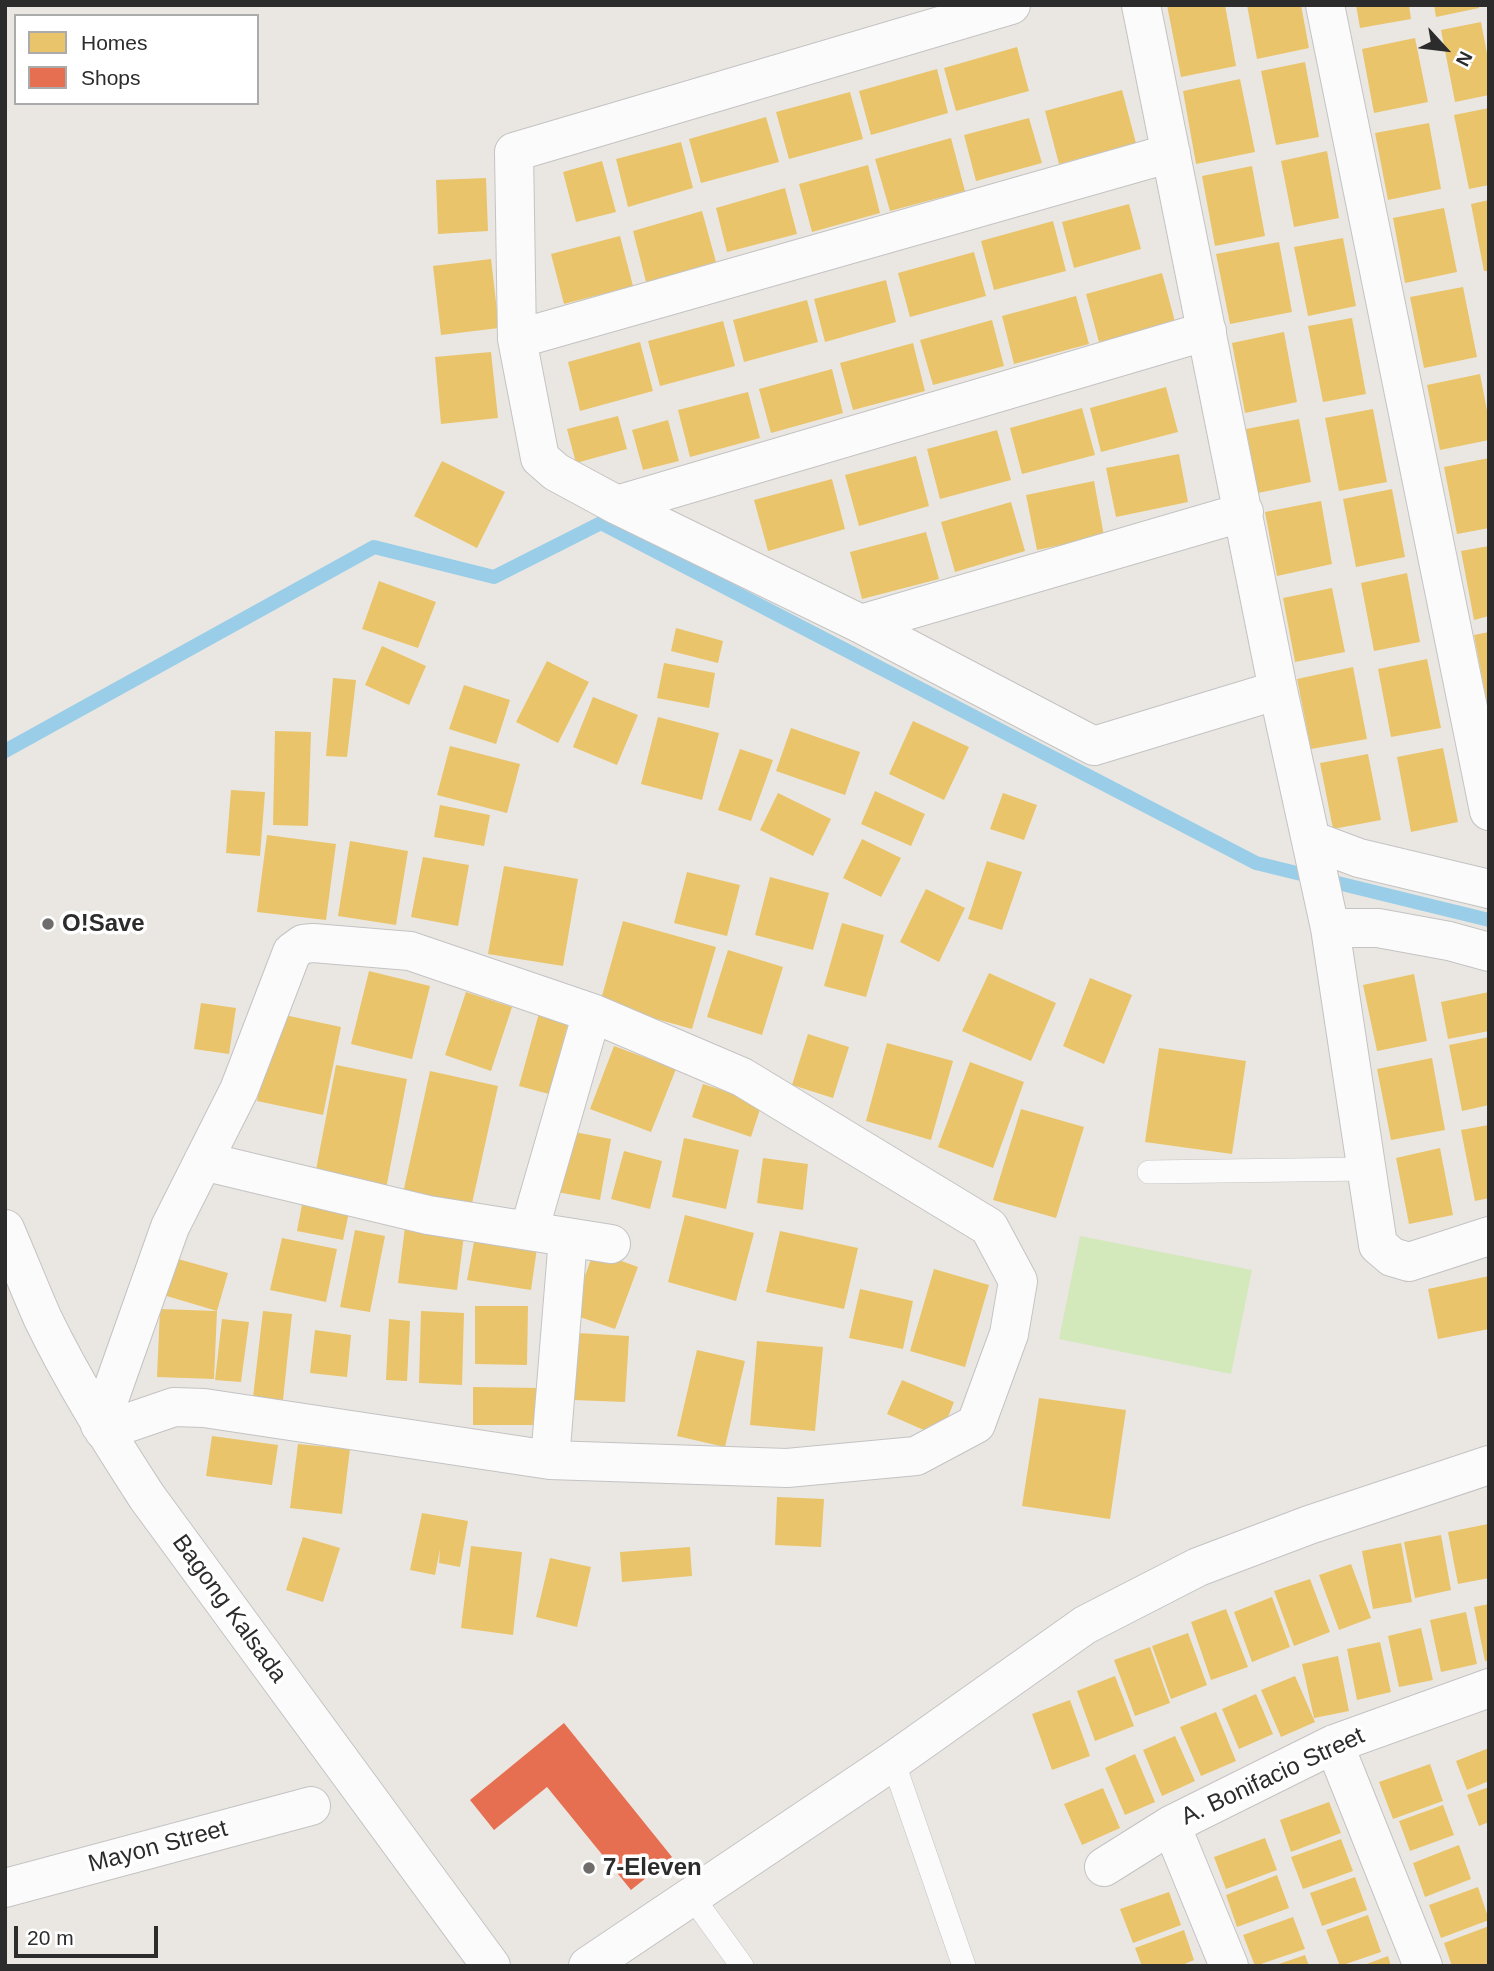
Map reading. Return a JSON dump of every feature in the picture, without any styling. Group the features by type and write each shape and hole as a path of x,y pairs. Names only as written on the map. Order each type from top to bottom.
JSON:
{"street":[{"path":"1012,5 514,152 517,339 540,458 556,472 617,505 861,624 1094,746 1278,690"},
{"path":"1141,5 1278,690 1330,928 1378,1245 1392,1258 1409,1262 1489,1236"},
{"path":"1325,5 1489,811"},
{"path":"517,339 1171,153"},
{"path":"617,505 1208,331"},
{"path":"861,624 1244,512"},
{"path":"1317,865 1359,858 1489,889"},
{"path":"1330,928 1378,928 1449,941 1489,952"},
{"path":"303,944 410,951 592,1013 742,1077 989,1227 1018,1281 1009,1334 975,1424 916,1456 787,1468 550,1460 204,1408 174,1407 102,1428 170,1227 239,1090 292,952 303,944"},
{"path":"528,1231 592,1013"},
{"path":"203,1161 428,1215 611,1244"},
{"name":"Bagong Kalsada","path":"5,1229 43,1319 102,1428 155,1508 491,1966"},
{"path":"550,1460 568,1238"},
{"path":"588,1966 893,1761 1085,1625 1198,1567 1309,1525 1489,1465"},
{"name":"A. Bonifacio Street","path":"1104,1867 1171,1825 1334,1744 1489,1688"},
{"path":"1334,1744 1423,1966"},
{"name":"Mayon Street","path":"5,1888 310,1806"},
{"path":"1171,1825 1229,1966"}],"lane":[{"path":"1149,1172 1367,1169"},
{"path":"893,1761 964,1966"},
{"path":"691,1895 742,1966"}],"green space":[{"path":"1080,1236 1252,1270 1231,1374 1059,1339"}],"building: Homes":[{"path":"1167,5 1225,5 1236,66 1181,77"},
{"path":"1247,5 1301,5 1309,48 1257,59"},
{"path":"1356,5 1409,5 1411,19 1360,28"},
{"path":"1434,5 1479,5 1479,8 1436,17"},
{"path":"1481,22 1489,64 1489,95 1455,102 1441,30"},
{"path":"1415,38 1428,102 1374,113 1362,49"},
{"path":"1017,47 1029,91 956,111 944,68"},
{"path":"1305,62 1319,137 1276,145 1261,71"},
{"path":"937,69 948,113 871,135 859,91"},
{"path":"1240,79 1255,152 1196,164 1183,91"},
{"path":"1122,90 1136,143 1059,164 1045,111"},
{"path":"850,92 863,139 789,159 776,112"},
{"path":"1489,108 1489,185 1469,189 1454,115"},
{"path":"766,117 779,162 701,183 689,139"},
{"path":"1029,118 1042,163 976,181 964,135"},
{"path":"1429,123 1441,189 1388,200 1375,133"},
{"path":"951,138 965,191 890,211 875,159"},
{"path":"681,142 693,188 628,207 616,159"},
{"path":"1327,151 1339,218 1294,227 1281,161"},
{"path":"602,161 616,212 576,222 563,172"},
{"path":"868,165 880,213 812,232 799,184"},
{"path":"1252,166 1265,236 1215,246 1202,176"},
{"path":"486,178 488,231 438,234 436,180"},
{"path":"785,188 797,234 727,252 716,208"},
{"path":"1489,200 1489,271 1484,271 1471,204"},
{"path":"1129,204 1141,249 1074,268 1062,222"},
{"path":"1444,208 1457,272 1405,283 1393,218"},
{"path":"702,211 716,262 646,282 633,231"},
{"path":"1053,221 1066,271 994,290 981,241"},
{"path":"620,236 633,286 564,304 551,254"},
{"path":"1343,238 1356,306 1308,316 1294,247"},
{"path":"1279,242 1292,312 1230,324 1216,254"},
{"path":"974,252 986,296 910,317 898,273"},
{"path":"491,259 499,328 441,335 433,266"},
{"path":"1162,273 1175,322 1099,342 1086,294"},
{"path":"886,280 896,322 825,342 814,299"},
{"path":"1463,287 1477,357 1424,368 1410,297"},
{"path":"1076,296 1089,344 1014,364 1002,316"},
{"path":"807,300 818,342 744,362 733,320"},
{"path":"1352,318 1366,394 1323,402 1308,326"},
{"path":"992,320 1004,366 933,385 920,340"},
{"path":"723,321 735,366 660,386 648,341"},
{"path":"1284,332 1297,402 1245,413 1232,343"},
{"path":"640,342 653,391 580,411 568,362"},
{"path":"913,343 925,391 853,410 840,363"},
{"path":"491,352 498,418 441,424 435,357"},
{"path":"832,369 843,413 771,433 759,389"},
{"path":"1480,374 1489,421 1489,440 1440,450 1427,385"},
{"path":"1166,387 1178,432 1101,452 1090,408"},
{"path":"748,392 760,438 690,457 678,410"},
{"path":"1082,408 1095,455 1022,474 1010,428"},
{"path":"1373,409 1387,482 1339,491 1325,418"},
{"path":"618,416 627,449 576,463 567,429"},
{"path":"1299,419 1311,482 1258,493 1246,429"},
{"path":"668,420 679,461 643,470 632,430"},
{"path":"997,430 1011,480 940,499 927,449"},
{"path":"1179,454 1188,502 1116,517 1106,468"},
{"path":"916,456 929,506 859,526 845,475"},
{"path":"1489,458 1489,528 1457,534 1444,467"},
{"path":"442,461 505,492 477,548 414,516"},
{"path":"832,479 845,529 768,551 754,500"},
{"path":"1094,481 1104,536 1037,550 1026,495"},
{"path":"1392,489 1405,557 1356,567 1343,499"},
{"path":"1321,501 1332,564 1277,576 1265,512"},
{"path":"1011,502 1025,551 955,572 941,522"},
{"path":"926,532 939,579 862,599 850,552"},
{"path":"1489,546 1489,616 1474,620 1461,551"},
{"path":"1407,573 1420,642 1374,651 1361,583"},
{"path":"379,581 436,602 418,648 362,629"},
{"path":"1332,588 1345,652 1295,662 1283,598"},
{"path":"676,628 723,641 718,663 671,651"},
{"path":"1489,632 1489,702 1487,703 1474,635"},
{"path":"382,646 426,666 409,705 365,685"},
{"path":"1427,659 1441,728 1391,737 1378,669"},
{"path":"547,661 589,682 558,743 516,722"},
{"path":"664,663 715,673 709,708 657,698"},
{"path":"1353,667 1367,739 1311,749 1297,679"},
{"path":"333,678 356,680 347,757 326,756"},
{"path":"464,685 510,700 496,744 449,729"},
{"path":"593,697 638,715 617,765 573,747"},
{"path":"658,717 719,733 702,800 641,784"},
{"path":"913,721 969,747 944,800 889,774"},
{"path":"791,728 860,752 845,795 776,771"},
{"path":"275,731 311,732 308,826 273,825"},
{"path":"450,746 520,764 507,813 437,795"},
{"path":"1443,748 1458,822 1411,832 1397,757"},
{"path":"740,749 773,760 751,821 718,810"},
{"path":"1368,754 1381,820 1333,829 1320,763"},
{"path":"231,790 265,792 260,856 226,853"},
{"path":"875,791 925,814 911,846 861,824"},
{"path":"778,793 831,819 813,856 760,830"},
{"path":"1003,793 1037,805 1024,840 990,829"},
{"path":"440,805 490,815 484,846 434,837"},
{"path":"267,835 336,844 326,920 257,912"},
{"path":"862,839 901,858 881,897 843,878"},
{"path":"350,841 408,851 396,925 338,916"},
{"path":"423,857 469,865 458,926 411,917"},
{"path":"987,861 1022,872 1002,930 968,919"},
{"path":"504,866 578,879 563,966 488,954"},
{"path":"687,872 740,885 727,936 674,923"},
{"path":"770,877 829,893 813,950 755,935"},
{"path":"926,889 965,908 939,962 900,942"},
{"path":"623,921 716,947 692,1029 600,1003"},
{"path":"842,923 884,935 866,997 824,986"},
{"path":"728,950 783,967 762,1035 707,1017"},
{"path":"369,971 430,986 412,1059 351,1044"},
{"path":"989,973 1056,1003 1031,1061 962,1031"},
{"path":"1414,974 1427,1041 1377,1051 1363,985"},
{"path":"1090,978 1132,995 1104,1064 1063,1046"},
{"path":"466,992 512,1007 491,1071 445,1055"},
{"path":"1489,992 1489,1031 1448,1039 1441,1002"},
{"path":"201,1003 236,1008 229,1054 194,1049"},
{"path":"275,1013 341,1027 323,1115 257,1101"},
{"path":"539,1013 569,1020 549,1094 519,1086"},
{"path":"808,1034 849,1047 833,1098 792,1085"},
{"path":"1489,1037 1489,1105 1462,1111 1449,1045"},
{"path":"887,1043 953,1061 931,1140 866,1121"},
{"path":"614,1046 676,1069 651,1132 590,1109"},
{"path":"1159,1048 1246,1061 1232,1154 1145,1142"},
{"path":"1432,1058 1445,1130 1391,1140 1377,1069"},
{"path":"970,1062 1024,1082 993,1168 938,1147"},
{"path":"336,1065 407,1079 386,1189 315,1175"},
{"path":"430,1071 498,1086 471,1208 403,1193"},
{"path":"703,1084 762,1103 751,1137 692,1117"},
{"path":"1021,1109 1084,1127 1056,1218 993,1200"},
{"path":"1489,1125 1489,1198 1475,1201 1461,1130"},
{"path":"569,1131 611,1139 600,1200 557,1192"},
{"path":"684,1138 739,1150 726,1209 672,1197"},
{"path":"1440,1148 1453,1215 1409,1224 1396,1158"},
{"path":"624,1151 662,1161 650,1209 611,1199"},
{"path":"763,1158 808,1164 803,1210 757,1203"},
{"path":"304,1194 351,1203 343,1240 297,1231"},
{"path":"685,1215 754,1233 736,1301 668,1282"},
{"path":"405,1227 464,1235 457,1290 398,1283"},
{"path":"355,1230 385,1236 370,1312 340,1307"},
{"path":"476,1231 538,1241 531,1290 467,1280"},
{"path":"780,1231 858,1248 844,1309 766,1292"},
{"path":"282,1238 337,1249 326,1302 270,1290"},
{"path":"594,1251 638,1267 615,1329 571,1314"},
{"path":"171,1257 228,1273 217,1311 160,1294"},
{"path":"934,1269 989,1285 965,1367 910,1351"},
{"path":"1489,1276 1489,1329 1438,1339 1428,1289"},
{"path":"860,1289 913,1301 903,1349 849,1338"},
{"path":"475,1306 528,1306 527,1365 475,1364"},
{"path":"160,1309 217,1311 214,1379 157,1377"},
{"path":"263,1311 292,1314 283,1400 253,1397"},
{"path":"421,1311 464,1313 462,1385 419,1383"},
{"path":"222,1319 249,1322 241,1382 215,1380"},
{"path":"389,1319 410,1321 407,1381 386,1380"},
{"path":"315,1330 351,1335 347,1377 310,1373"},
{"path":"578,1333 629,1336 625,1402 574,1400"},
{"path":"757,1341 823,1347 815,1431 750,1425"},
{"path":"697,1350 745,1361 725,1447 677,1436"},
{"path":"902,1380 954,1402 940,1437 887,1414"},
{"path":"473,1387 539,1388 539,1425 473,1425"},
{"path":"1039,1398 1126,1410 1110,1519 1022,1506"},
{"path":"212,1436 278,1445 272,1485 206,1476"},
{"path":"298,1444 350,1449 342,1514 290,1508"},
{"path":"777,1497 824,1499 821,1547 775,1545"},
{"path":"422,1513 468,1521 460,1567 439,1563 440,1549 435,1575 410,1570"},
{"path":"1488,1524 1489,1578 1458,1584 1448,1532"},
{"path":"1441,1535 1451,1590 1415,1598 1404,1542"},
{"path":"303,1537 340,1548 323,1602 286,1590"},
{"path":"1401,1543 1412,1602 1373,1609 1362,1551"},
{"path":"471,1546 522,1552 513,1635 461,1628"},
{"path":"690,1547 692,1576 622,1582 620,1552"},
{"path":"550,1558 591,1567 577,1627 536,1617"},
{"path":"1351,1564 1371,1618 1339,1630 1319,1575"},
{"path":"1310,1579 1330,1632 1294,1646 1274,1591"},
{"path":"1272,1597 1290,1647 1252,1662 1234,1612"},
{"path":"1489,1604 1489,1660 1485,1661 1474,1607"},
{"path":"1226,1609 1248,1667 1211,1680 1191,1622"},
{"path":"1466,1612 1477,1664 1441,1672 1430,1620"},
{"path":"1421,1628 1433,1680 1399,1687 1388,1636"},
{"path":"1188,1633 1207,1685 1171,1699 1152,1646"},
{"path":"1380,1642 1391,1692 1357,1700 1347,1649"},
{"path":"1150,1647 1170,1703 1135,1716 1114,1660"},
{"path":"1338,1656 1349,1711 1314,1718 1302,1664"},
{"path":"1115,1676 1134,1726 1095,1741 1077,1691"},
{"path":"1295,1676 1315,1722 1281,1737 1261,1690"},
{"path":"1256,1694 1273,1734 1239,1749 1222,1709"},
{"path":"1070,1700 1090,1756 1052,1770 1032,1714"},
{"path":"1216,1712 1236,1761 1201,1776 1180,1727"},
{"path":"1175,1736 1195,1781 1162,1796 1143,1750"},
{"path":"1489,1748 1489,1781 1467,1790 1456,1761"},
{"path":"1135,1754 1155,1802 1125,1815 1105,1768"},
{"path":"1430,1764 1443,1801 1393,1819 1379,1782"},
{"path":"1489,1787 1489,1822 1479,1826 1467,1795"},
{"path":"1103,1788 1120,1828 1082,1845 1064,1804"},
{"path":"1329,1802 1341,1833 1291,1852 1280,1820"},
{"path":"1443,1805 1454,1835 1410,1851 1399,1821"},
{"path":"1265,1838 1277,1870 1226,1889 1214,1857"},
{"path":"1341,1839 1353,1871 1303,1889 1291,1857"},
{"path":"1459,1845 1471,1879 1425,1897 1413,1863"},
{"path":"1277,1875 1289,1908 1237,1927 1226,1895"},
{"path":"1355,1877 1367,1910 1322,1926 1310,1893"},
{"path":"1478,1887 1489,1920 1441,1938 1429,1905"},
{"path":"1169,1892 1181,1925 1133,1943 1120,1909"},
{"path":"1368,1915 1381,1952 1340,1966 1326,1930"},
{"path":"1293,1917 1305,1949 1255,1966 1243,1935"},
{"path":"1489,1926 1489,1966 1452,1966 1444,1943"},
{"path":"1184,1930 1194,1960 1180,1966 1142,1966 1135,1948"},
{"path":"1305,1955 1309,1966 1276,1966 1276,1965"},
{"path":"1388,1956 1391,1966 1364,1966 1364,1965"}],"building: Shops":[{"path":"564,1723 672,1857 631,1890 547,1787 494,1830 470,1800"}],"waterway":[{"path":"5,751 374,547 494,577 601,523 1256,863 1489,920"}],"place":[{"name":"O!Save","path":"48,924"},
{"name":"7-Eleven","path":"589,1868"}]}
